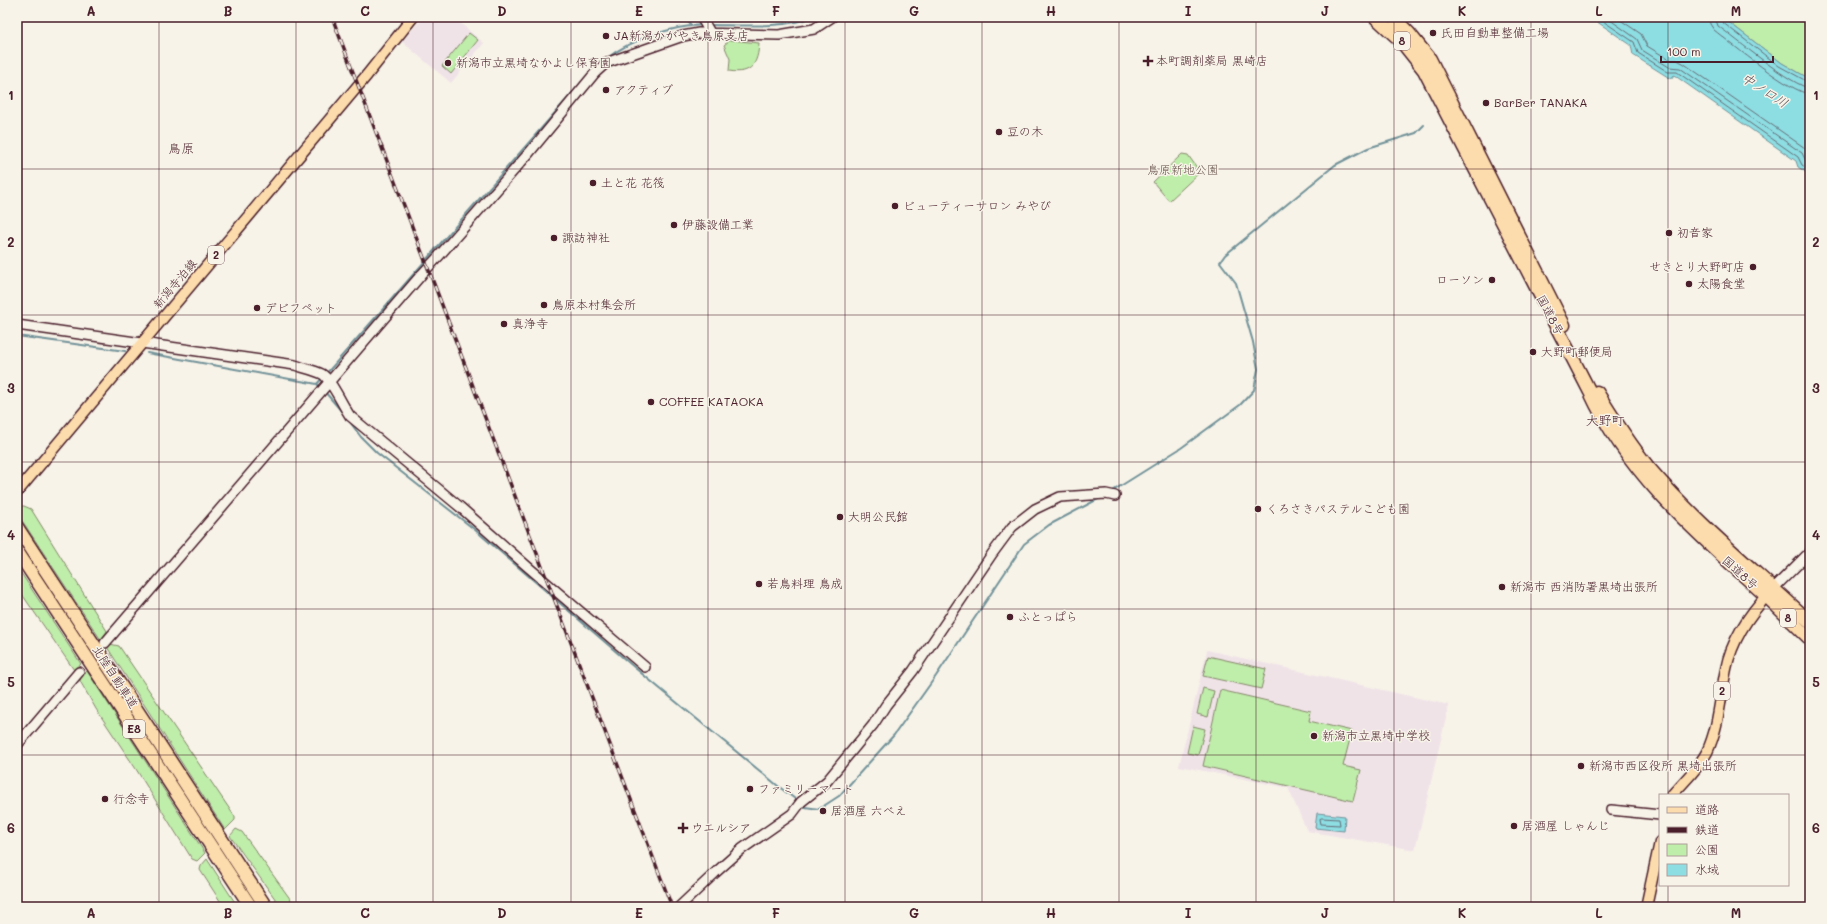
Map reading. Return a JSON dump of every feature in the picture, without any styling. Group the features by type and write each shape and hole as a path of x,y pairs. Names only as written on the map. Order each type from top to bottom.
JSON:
{"highway":[{"name":"国道8号","path":"1375,17 1401,41 1424,70 1516,252 1590,392 1601,417 1626,453 1651,485 1698,534 1810,622"},
{"name":"国道8号","path":"1393,17 1409,33 1430,59 1597,392 1613,418 1649,468 1770,592 1810,639"},
{"name":"北陸自動車道","path":"17,527 266,907"},
{"name":"北陸自動車道","path":"17,551 251,907"}],"main road":[{"name":"新潟寺泊線","path":"17,492 367,75 413,17"},
{"name":"2","path":"1673,794 1695,770 1706,753 1713,736 1726,668 1731,650 1741,628 1770,592"},
{"path":"1646,907 1659,847"}],"street":[{"path":"701,17 711,34"},
{"path":"105,643 422,274 529,153 595,73 606,63 683,36 699,33 779,35 814,29 832,17"},
{"path":"17,325 295,365 322,374 330,381 339,400 350,416 460,507 645,667"},
{"path":"679,907 742,849 792,814 800,802 827,781 873,725 886,704 913,671 1012,527 1035,509 1060,497 1106,494 1115,496"},
{"path":"1770,592 1810,552"},
{"path":"17,745 79,672"},
{"path":"1611,810 1659,815"}],"shaded area":[{"name":"新潟市立黒埼なかよし保育園","path":"423,17 453,17 484,43 451,83 402,42"},
{"name":"新潟市立黒埼中学校","path":"1207,650 1449,705 1415,850 1307,831 1288,788 1179,766"}],"green space":[{"path":"1722,17 1810,17 1810,79 1782,63"},
{"path":"469,33 478,40 451,74 442,66"},
{"path":"730,40 759,43 755,62 748,69 737,72 729,71 730,59 724,45"},
{"name":"鳥原新地公園","path":"1182,154 1188,155 1200,172 1169,201 1153,182"},
{"path":"17,506 24,506 31,509 107,631 101,640 17,513"},
{"path":"17,567 81,664 74,670 17,587"},
{"path":"110,644 119,646 235,817 235,820 225,830 107,647"},
{"path":"1208,656 1266,669 1261,689 1203,676"},
{"path":"87,671 205,853 197,861 192,859 136,769 96,709 80,681 81,677"},
{"path":"1203,688 1214,691 1208,717 1197,714"},
{"path":"1220,690 1311,711 1309,721 1352,731 1343,766 1361,770 1353,801 1203,766"},
{"path":"1193,726 1205,729 1198,755 1187,753"},
{"path":"236,829 242,832 296,907 281,907 230,836"},
{"path":"207,859 238,907 224,907 200,870 201,866"}],"water":[{"name":"中ノ口川","path":"1590,17 1722,17 1782,63 1810,79 1810,175 1798,167 1796,161 1674,75 1671,79 1633,55 1631,45"},
{"path":"1317,813 1345,816 1344,831 1315,828"}],"waterway":[{"path":"684,17 692,26"},
{"path":"709,25 775,25 800,21 811,17"},
{"path":"606,59 627,46 652,35 678,28 702,25"},
{"path":"326,374 588,75"},
{"path":"1111,492 1181,448 1240,405 1254,390 1258,369 1253,342 1236,283 1220,262 1225,255 1335,165 1368,148 1416,133 1424,125"},
{"path":"17,336 125,351"},
{"path":"147,353 317,384 321,388"},
{"path":"317,384 323,377"},
{"path":"325,392 343,413"},
{"path":"347,418 361,437 377,453 474,529 635,668 799,802"},
{"path":"802,804 805,807 819,809 839,796 894,735 936,676 1024,544 1049,525 1100,498"}],"railway":[{"path":"332,17 672,907"}],"place":[{"name":"氏田自動車整備工場","path":"1433,33"},
{"name":"JA新潟かがやき鳥原支店","path":"606,36"},
{"name":"本町調剤薬局 黒崎店","path":"1148,61"},
{"name":"新潟市立黒埼なかよし保育園","path":"448,63"},
{"name":"アクティブ","path":"606,90"},
{"name":"BarBer TANAKA","path":"1486,103"},
{"name":"豆の木","path":"999,132"},
{"name":"土と花 花筏","path":"593,183"},
{"name":"ビューティーサロン みやび","path":"895,206"},
{"name":"伊藤設備工業","path":"674,225"},
{"name":"初音家","path":"1669,233"},
{"name":"諏訪神社","path":"554,238"},
{"name":"せきとり大野町店","path":"1753,267"},
{"name":"ローソン","path":"1492,280"},
{"name":"太陽食堂","path":"1689,284"},
{"name":"鳥原本村集会所","path":"544,305"},
{"name":"デビフペット","path":"257,308"},
{"name":"真浄寺","path":"504,324"},
{"name":"大野町郵便局","path":"1533,352"},
{"name":"COFFEE KATAOKA","path":"651,402"},
{"name":"くろさきパステルこども園","path":"1258,509"},
{"name":"大明公民館","path":"840,517"},
{"name":"若鳥料理 鳥成","path":"759,584"},
{"name":"新潟市 西消防署黒埼出張所","path":"1502,587"},
{"name":"ふとっぱら","path":"1010,617"},
{"name":"新潟市立黒埼中学校","path":"1314,736"},
{"name":"新潟市西区役所 黒埼出張所","path":"1581,766"},
{"name":"ファミリーマート","path":"750,789"},
{"name":"行念寺","path":"105,799"},
{"name":"居酒屋 六べえ","path":"823,811"},
{"name":"居酒屋 しゃんじ","path":"1514,826"},
{"name":"ウエルシア","path":"683,828"}],"district":[{"name":"鳥原","path":"181,148"},
{"name":"大野町","path":"1605,420"}]}
